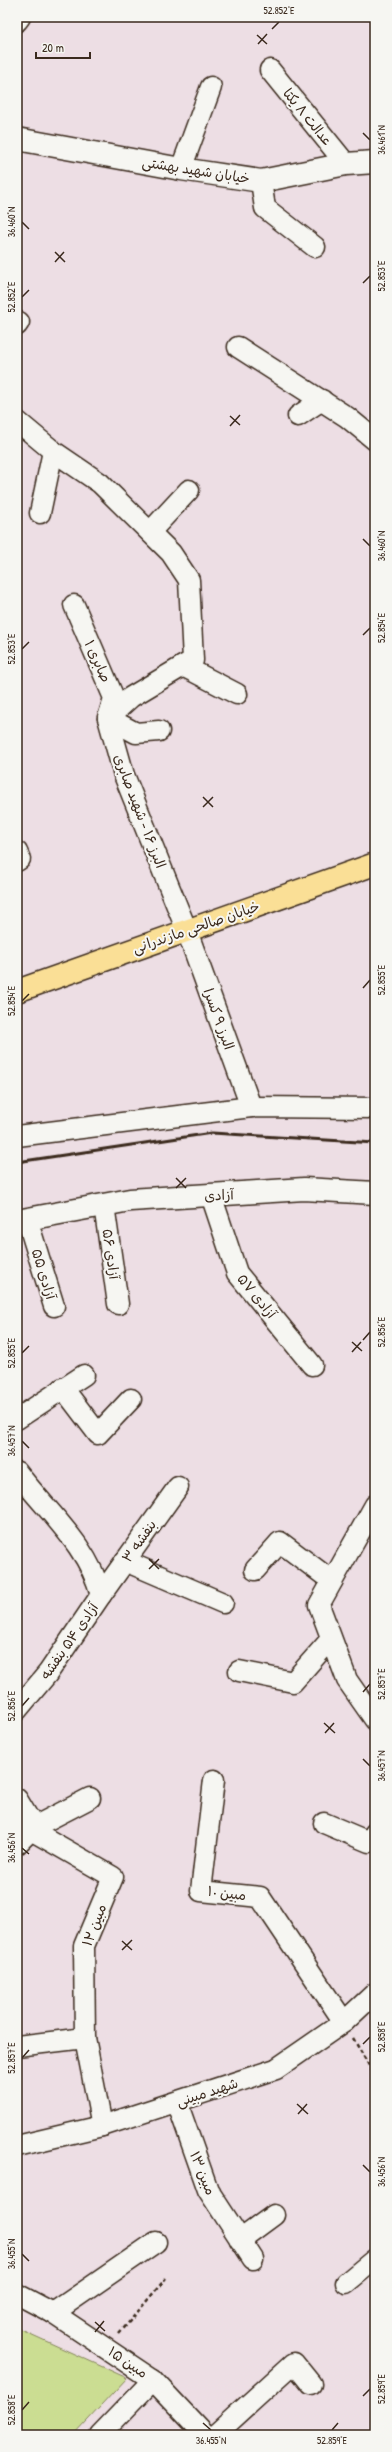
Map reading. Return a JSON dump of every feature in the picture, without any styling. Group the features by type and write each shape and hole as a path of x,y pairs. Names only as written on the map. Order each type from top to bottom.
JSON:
{"main road":[{"name":"خیابان شهید بهشتی","path":"17,139 181,169 261,181 346,164 375,162"},
{"name":"خیابان صالحی مازندرانی","path":"17,991 375,864"},
{"name":"آزادی","path":"22,1220 130,1200 304,1189 375,1193"}],"street":[{"path":"17,21 20,17"},
{"name":"عدالت ۸ یکتا","path":"270,70 346,164"},
{"path":"181,169 211,88"},
{"path":"261,181 265,208 315,247"},
{"path":"238,347 322,400 347,417 375,440"},
{"path":"298,416 322,400"},
{"path":"18,424 53,452 100,483 171,553 189,580 193,660 130,697 108,718 136,733 159,731"},
{"path":"40,513 53,452"},
{"path":"150,532 189,490"},
{"name":"صابری ۱","path":"74,605 114,698 108,718"},
{"path":"183,666 237,694"},
{"name":"البرز ۱۶ - شهید صابری","path":"108,718 124,775 187,931"},
{"path":"17,852 20,859 17,861"},
{"name":"البرز ۹ کسرا","path":"187,931 251,1107"},
{"path":"17,1136 251,1107 375,1108"},
{"name":"آزادی ۵۷","path":"211,1195 237,1273 312,1365"},
{"name":"آزادی ۵۶","path":"104,1205 118,1304"},
{"name":"آزادی ۵۵","path":"22,1220 54,1306"},
{"path":"17,1419 84,1375"},
{"path":"63,1388 98,1434 131,1399"},
{"name":"آزادی ۵۴ بنفشه","path":"17,1472 77,1544 95,1573 101,1595 48,1673 17,1710"},
{"name":"بنفشه ۳","path":"101,1595 178,1487"},
{"path":"375,1505 319,1605 347,1680 375,1720"},
{"path":"255,1570 280,1542 332,1581"},
{"path":"125,1561 224,1603"},
{"path":"239,1671 293,1682 331,1639"},
{"name":"مبین ۱۰","path":"214,1780 201,1891 260,1897 344,2022"},
{"path":"17,1844 34,1827 90,1798"},
{"name":"مبین ۱۲","path":"17,1799 38,1834 114,1877 84,1946 85,2038 102,2126"},
{"path":"324,1823 369,1842 375,1833"},
{"name":"شهید مبینی","path":"17,2146 102,2126 276,2069 344,2022 375,1993"},
{"path":"17,2046 85,2038"},
{"name":"مبین ۱۳","path":"177,2102 208,2190 253,2259"},
{"path":"240,2240 274,2215"},
{"path":"53,2313 156,2242"},
{"path":"346,2283 375,2259"},
{"name":"مبین ۱۵","path":"17,2294 53,2313 153,2380 204,2435"},
{"path":"215,2435 294,2363 311,2384"},
{"path":"100,2435 153,2380"}],"path":[{"path":"344,2022 375,2076"},
{"path":"108,2349 166,2278"}],"green space":[{"path":"17,2328 127,2378 74,2435 17,2435"}],"railway":[{"path":"17,1162 212,1133 375,1143"}]}
